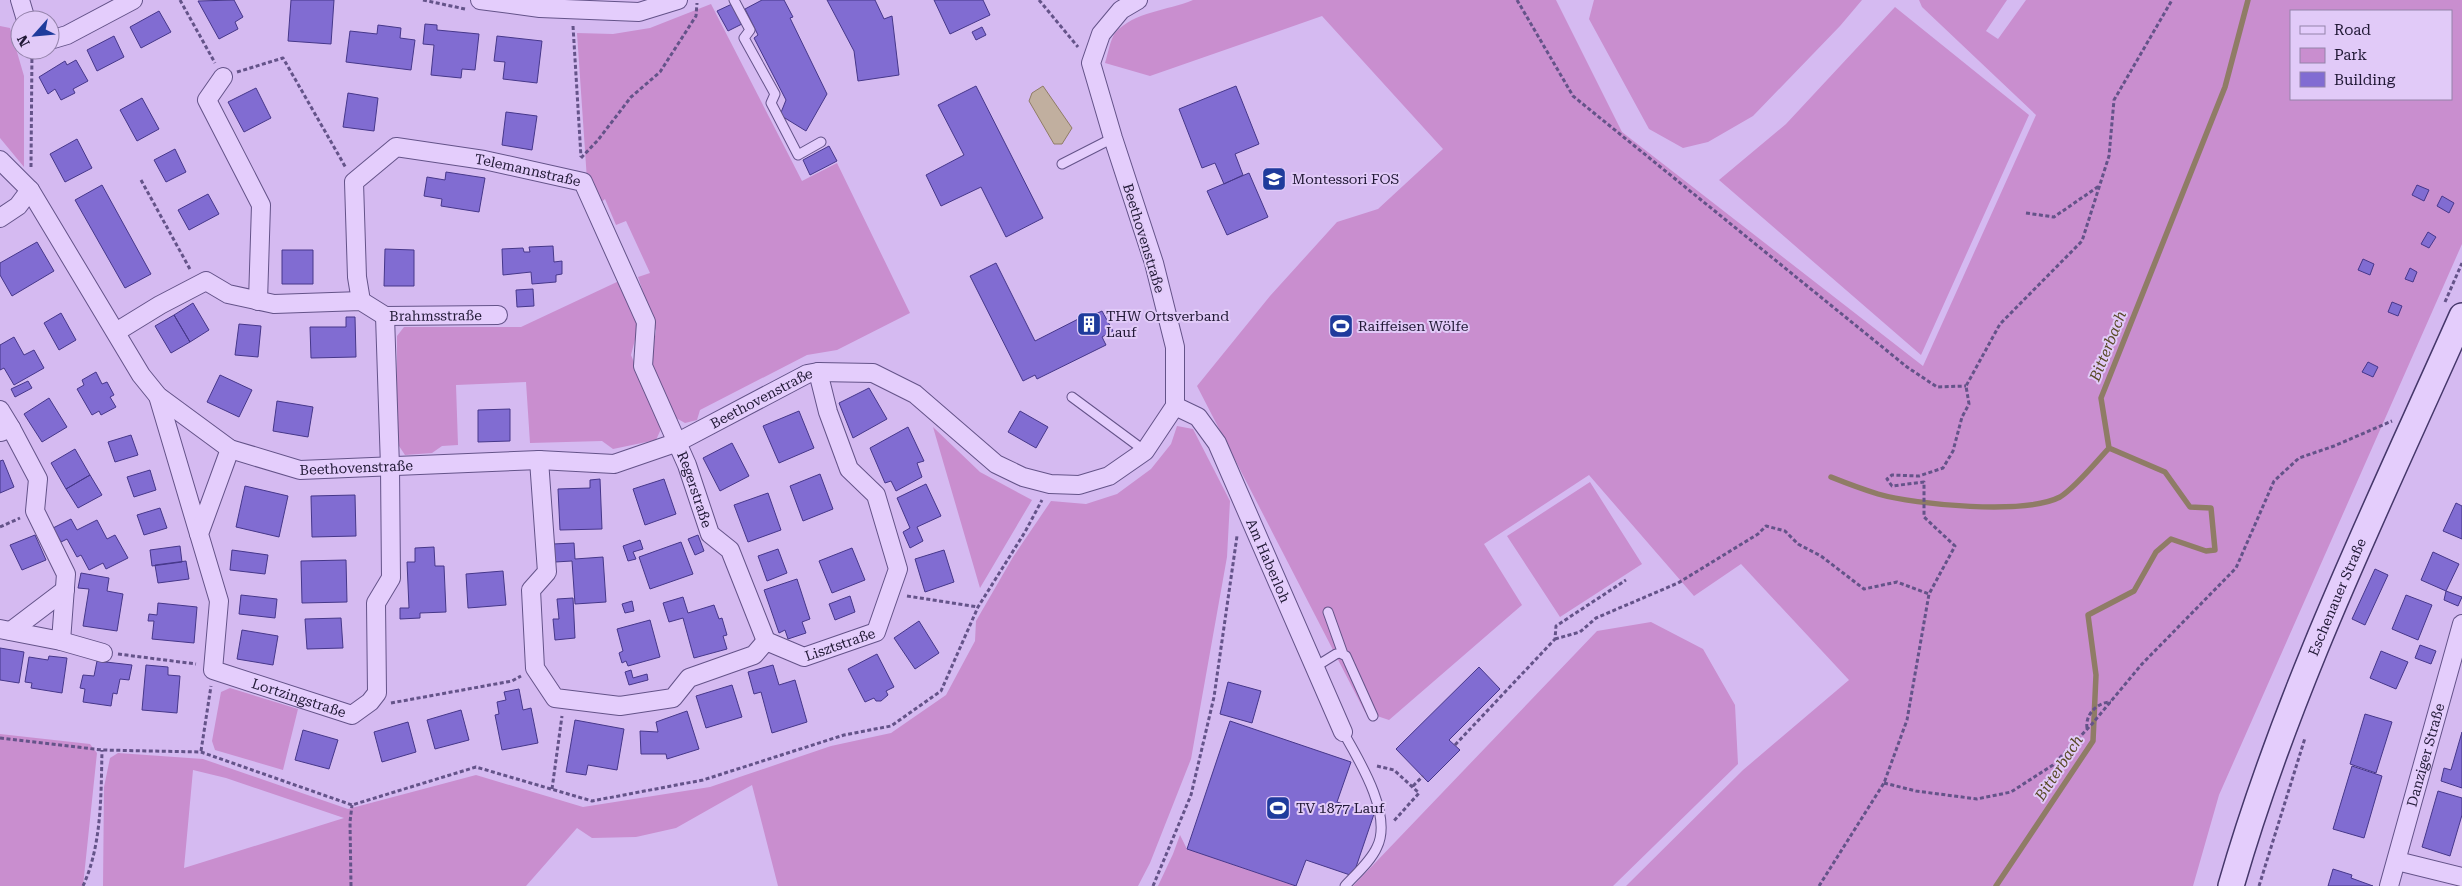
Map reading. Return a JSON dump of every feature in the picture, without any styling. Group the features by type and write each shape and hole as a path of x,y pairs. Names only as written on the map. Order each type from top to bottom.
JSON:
{"main road":[{"name":"Eschenauer Straße","path":"2231,886 2267,770 2300,683 2462,316"}],"street":[{"path":"60,37 133,0"},
{"path":"480,0 519,6 639,12 678,0"},
{"path":"1091,63 1102,34 1121,10 1138,0"},
{"name":"Beethovenstraße","path":"0,160 30,190 141,375 158,396 230,449 300,470 539,460 614,464 678,442 806,374 818,372 873,374 915,394 996,464 1023,477 1050,484 1079,485 1109,476 1145,451 1175,406 1175,347 1154,263 1112,138 1091,63"},
{"path":"222,77 207,100 261,204 258,301"},
{"name":"Telemannstraße","path":"354,182 396,147 484,160 583,182 646,322 643,366 678,442"},
{"path":"116,332 160,305 206,281 228,294 274,304 361,301 357,277 354,182"},
{"path":"0,218 18,206 30,190"},
{"name":"Brahmsstraße","path":"361,301 385,316 498,315"},
{"path":"370,702 377,693 376,603 391,578 390,467 385,316"},
{"name":"Lisztstraße","path":"766,641 804,657 876,632 898,569 876,495 849,469 828,412 818,372"},
{"path":"158,396 219,601 213,670"},
{"name":"Am Haberloh","path":"1175,406 1198,417 1216,443 1343,732"},
{"path":"0,410 6,430 38,479 35,511 66,574 61,641"},
{"name":"Regerstraße","path":"678,442 710,534 730,550 766,641"},
{"path":"199,534 230,449"},
{"path":"539,460 547,572 531,590 535,668 556,698 620,706 672,698 689,678 754,655 766,641"},
{"path":"5,630 65,590"},
{"name":"Danziger Straße","path":"2389,886 2454,683 2462,624"},
{"path":"5,630 61,641 103,653"},
{"name":"Lortzingstraße","path":"213,670 352,715 370,702"},
{"path":"2397,861 2462,877"}],"lane":[{"path":"734,0 750,30 744,38 775,94 771,103 798,155 821,142"},
{"path":"1062,164 1112,138"},
{"path":"1072,397 1145,451"},
{"path":"1328,612 1343,654 1349,659 1373,716"},
{"path":"1314,667 1336,654 1343,654"},
{"path":"1343,732 1362,764 1380,812 1382,830 1377,848 1345,886"}],"path":[{"path":"180,0 222,77 283,58 354,182"},
{"path":"581,158 598,140 631,97 660,72 683,39 696,16 697,0"},
{"path":"1039,0 1091,63"},
{"path":"1517,0 1573,96 1907,367 1937,388 1966,386"},
{"path":"1819,886 1884,783 1907,720 1929,594 1955,546 1924,517 1924,482 1892,486 1887,479 1892,474 1919,476 1944,468 1953,451 1962,416 1969,404 1966,386 2000,324 2082,241 2109,156 2114,100 2172,0"},
{"path":"573,10 583,182"},
{"path":"30,190 32,60"},
{"path":"141,180 199,284"},
{"path":"2026,213 2054,217 2100,185"},
{"path":"1884,783 1916,791 1977,799 2011,792 2053,765 2112,702 2142,664 2236,568 2274,481 2298,458 2393,420 2413,426"},
{"path":"0,738 102,750 201,752 352,806 476,767 592,801 703,780 844,735 891,726 941,691 978,607 1025,532 1050,484"},
{"path":"1153,886 1191,795 1214,697 1242,505"},
{"path":"1455,745 1555,639 1580,632 1596,618 1678,583 1758,534 1766,526 1786,531 1798,544 1821,556 1864,589 1897,582 1929,594"},
{"path":"1555,639 1556,626 1626,580"},
{"path":"891,591 904,596 978,607"},
{"path":"103,653 191,662 213,670 201,752"},
{"path":"370,702 388,704 512,682 535,668"},
{"path":"552,789 564,699"},
{"path":"2087,728 2086,723 2091,712 2099,704 2112,702"},
{"path":"2260,886 2306,735"},
{"path":"83,886 92,868 99,815 102,750"},
{"path":"1362,764 1394,770 1419,792 1380,837"},
{"path":"1413,786 1423,776"},
{"path":"351,886 350,822 352,806"}],"green space":[{"path":"1193,0 1556,0 1622,132 1923,366 2036,115 1922,7 1919,0 2007,0 1986,31 1998,39 2026,0 2462,0 2462,244 2219,795 2193,886 1626,886 1743,770 1849,680 1741,564 1694,596 1589,475 1484,544 1522,605 1389,720 1365,712 1197,386 1270,296 1337,222 1378,209 1443,149 1322,16 1150,76 1105,63 1110,43 1115,33 1132,20"},
{"path":"1594,0 1862,0 1840,26 1753,116 1708,142 1683,148 1649,129 1589,19"},
{"path":"711,4 802,181 837,163 910,313 837,350 807,355 700,410 697,420 685,423 676,418 650,365 656,331 638,277 650,273 626,221 616,225 605,199 599,204 587,180 577,33 613,34 650,28"},
{"path":"1895,7 2029,115 1921,355 1719,180 1786,124"},
{"path":"0,26 10,28 10,60 19,60 24,76 24,167 0,138"},
{"path":"619,281 639,324 631,355 661,429 656,440 613,449 602,441 530,443 526,382 456,385 458,445 442,446 432,453 405,455 397,443 397,336 404,327 521,327"},
{"path":"1177,426 1193,429 1230,501 1227,557 1191,759 1150,863 1138,886 778,886 752,785 676,828 636,837 592,838 577,828 526,886 103,886 104,787 110,758 118,753 203,759 348,809 476,775 583,807 710,787 831,746 891,733 946,695 975,641 976,621 1013,557 1051,501 1086,504 1117,494 1151,469 1171,444","holes":["193,770 226,778 344,818 184,868"]},
{"path":"933,427 980,472 1032,500 980,588"},
{"path":"1590,482 1642,564 1560,617 1507,536"},
{"path":"1651,622 1703,649 1735,705 1738,764 1613,886 1353,886 1597,631"},
{"path":"230,688 298,709 283,770 215,750 212,741 221,692"},
{"path":"0,734 90,744 97,753 83,886 0,886"},
{"path":"1180,835 1187,849 1296,886 1158,886"}],"shaded area":[{"path":"1043,86 1072,128 1062,144 1054,144 1029,101 1032,93"}],"building":[{"path":"234,0 243,17 235,22 238,29 219,39 198,1"},
{"path":"291,0 334,0 331,44 288,41"},
{"path":"762,0 784,0 793,17 790,18 827,94 806,131 780,115 786,100 754,38 758,35 745,9"},
{"path":"827,0 875,0 884,19 892,16 899,75 858,81 854,51"},
{"path":"934,0 983,0 990,15 950,34"},
{"path":"732,4 742,24 728,31 717,11"},
{"path":"159,11 171,32 141,48 130,27"},
{"path":"425,24 437,25 437,30 479,34 475,70 462,69 461,78 431,75 434,45 423,44"},
{"path":"378,25 401,28 400,38 415,40 411,70 346,62 350,31 377,34"},
{"path":"982,27 986,35 976,40 972,32"},
{"path":"114,36 124,57 97,71 87,50"},
{"path":"497,36 542,41 537,83 503,79 505,62 494,61"},
{"path":"76,60 88,81 73,89 75,93 61,100 55,89 48,94 39,77 65,61 67,65"},
{"path":"976,86 1043,218 1006,237 981,187 941,206 926,175 964,155 938,105"},
{"path":"1236,86 1259,144 1235,154 1243,175 1224,184 1215,163 1202,168 1179,109"},
{"path":"256,88 271,118 244,132 228,102"},
{"path":"348,93 378,98 374,131 343,127"},
{"path":"142,98 159,129 137,141 120,110"},
{"path":"506,112 537,116 532,150 502,145"},
{"path":"77,139 92,168 65,182 50,154"},
{"path":"829,146 837,161 810,175 803,160"},
{"path":"175,149 186,172 166,182 154,160"},
{"path":"446,172 485,178 479,212 441,206 442,199 424,196 427,177 445,180"},
{"path":"1249,173 1268,217 1227,235 1207,191"},
{"path":"102,185 151,274 125,288 75,200"},
{"path":"2417,185 2429,190 2424,201 2412,195"},
{"path":"208,194 219,214 189,230 178,210"},
{"path":"2442,196 2454,203 2449,213 2437,206"},
{"path":"2428,232 2436,237 2429,248 2421,244"},
{"path":"37,242 54,271 12,296 0,275 0,263"},
{"path":"553,246 554,262 562,261 562,274 556,275 556,282 532,284 531,272 503,275 502,249 523,248 524,252 530,252 529,247"},
{"path":"385,249 414,250 414,286 384,286"},
{"path":"282,250 313,250 313,284 282,284"},
{"path":"2363,259 2374,264 2370,275 2358,270"},
{"name":"THW Ortsverband Lauf","path":"996,263 1035,341 1090,313 1091,316 1102,311 1113,331 1102,337 1106,345 1037,379 1035,375 1023,381 970,276"},
{"path":"2410,268 2417,272 2413,282 2405,279"},
{"path":"533,289 534,306 517,307 516,290"},
{"path":"2392,302 2402,306 2398,316 2388,312"},
{"path":"193,303 209,330 190,342 174,315"},
{"path":"61,313 76,340 59,350 44,323"},
{"path":"174,315 190,342 171,353 155,326"},
{"path":"346,317 355,317 356,357 311,358 310,327 346,327"},
{"path":"239,324 261,326 258,357 235,355"},
{"path":"14,337 24,355 34,350 44,368 14,385 4,368 0,370 0,345"},
{"path":"2368,362 2378,367 2373,377 2362,372"},
{"path":"96,372 102,384 107,382 114,395 110,397 116,407 101,415 99,411 92,415 77,389 84,385 82,380"},
{"path":"220,375 252,390 239,417 207,402"},
{"path":"28,381 32,388 15,397 11,389"},
{"path":"869,388 887,419 853,438 839,403"},
{"path":"49,398 67,427 42,442 24,414"},
{"path":"277,401 313,407 308,437 273,431"},
{"path":"510,409 510,441 478,442 478,410"},
{"path":"799,411 814,448 779,463 763,426"},
{"path":"1020,411 1048,427 1036,448 1008,432"},
{"path":"908,427 924,461 917,463 922,477 896,491 891,481 885,483 870,448"},
{"path":"131,435 138,455 115,462 108,442"},
{"path":"732,443 749,476 720,491 703,458"},
{"path":"75,449 90,475 66,489 51,463"},
{"path":"3,460 14,487 0,493 0,461"},
{"path":"150,470 156,490 134,497 127,477"},
{"path":"820,474 833,509 803,521 790,486"},
{"path":"90,475 102,495 78,508 66,489"},
{"path":"600,479 602,529 560,530 558,489 590,488 590,480"},
{"path":"664,479 676,514 645,525 633,489"},
{"path":"926,484 941,516 917,527 923,541 910,548 903,532 910,528 897,498"},
{"path":"245,486 288,496 279,537 236,527"},
{"path":"768,493 781,530 748,542 734,505"},
{"path":"355,495 356,536 312,537 311,496"},
{"path":"2456,503 2462,506 2462,539 2443,531"},
{"path":"160,508 167,528 144,535 137,515"},
{"path":"71,519 77,530 97,520 107,539 115,535 128,558 106,569 103,563 89,570 81,555 77,557 67,539 61,542 53,528"},
{"path":"35,535 46,560 22,570 10,545"},
{"path":"698,535 704,551 695,555 688,539"},
{"path":"640,540 643,549 633,552 636,559 628,561 623,546"},
{"path":"681,542 693,574 650,589 639,557"},
{"path":"574,543 575,559 603,557 606,602 575,604 572,561 555,562 553,544"},
{"path":"180,546 182,562 152,566 150,550"},
{"path":"434,547 435,566 444,566 446,612 420,613 420,618 400,619 400,608 409,608 407,562 415,562 415,548"},
{"path":"852,548 865,580 832,593 819,561"},
{"path":"778,549 787,573 767,581 758,556"},
{"path":"232,550 268,555 265,574 230,570"},
{"path":"944,550 954,582 925,592 915,559"},
{"path":"2433,552 2459,564 2446,591 2421,580"},
{"path":"346,560 347,602 302,603 301,561"},
{"path":"186,561 189,579 158,583 155,565"},
{"path":"2375,569 2388,575 2365,625 2352,619"},
{"path":"503,571 506,605 468,608 466,574"},
{"path":"81,573 109,578 107,591 123,594 117,631 83,626 89,589 78,588"},
{"path":"797,579 810,619 802,622 806,633 788,639 785,630 779,633 764,590"},
{"path":"2446,591 2462,597 2458,606 2444,600"},
{"path":"241,595 277,599 275,618 239,614"},
{"path":"2406,595 2432,605 2418,640 2392,629"},
{"path":"850,596 855,612 835,620 829,604"},
{"path":"683,597 688,613 714,605 719,619 722,618 727,635 723,636 727,649 694,658 683,618 669,622 663,603"},
{"path":"573,598 575,638 555,640 553,619 559,619 557,599"},
{"path":"632,601 634,611 625,613 622,604"},
{"path":"158,603 197,607 194,643 152,639 154,621 148,621 149,614 157,615"},
{"path":"341,618 343,648 307,649 305,619"},
{"path":"650,620 660,657 628,666 626,661 622,663 619,653 623,651 617,629"},
{"path":"919,621 939,653 915,669 894,638"},
{"path":"242,630 278,636 273,665 237,659"},
{"path":"2420,645 2436,651 2431,664 2415,658"},
{"path":"0,648 24,652 19,683 0,680"},
{"path":"2381,651 2408,662 2396,689 2370,678"},
{"path":"877,654 894,687 886,691 888,695 881,701 876,701 874,698 865,702 848,669"},
{"path":"49,656 67,658 62,693 31,688 32,683 25,682 29,657 48,660"},
{"path":"97,661 132,665 129,680 120,679 117,694 113,693 111,706 83,702 85,689 80,688 83,675 94,676"},
{"path":"146,665 168,667 168,675 180,676 177,713 142,710"},
{"path":"773,665 779,685 795,680 807,722 772,733 761,692 754,694 748,672"},
{"path":"1479,667 1500,689 1449,740 1460,750 1428,782 1396,749"},
{"path":"631,670 633,678 647,674 648,680 629,685 625,672"},
{"path":"1228,682 1261,691 1252,723 1220,714"},
{"path":"732,685 742,717 706,728 696,696"},
{"path":"519,689 523,710 531,708 538,743 502,750 495,715 499,714 497,702 506,700 504,692"},
{"path":"461,710 469,740 435,749 427,720"},
{"path":"687,711 699,749 667,759 666,754 641,754 640,731 658,732 656,722"},
{"path":"2365,714 2392,722 2376,773 2350,764"},
{"path":"575,720 624,729 617,770 588,765 586,775 566,772"},
{"name":"TV 1877 Lauf","path":"1230,721 1351,762 1337,802 1374,814 1353,876 1306,860 1296,886 1187,849"},
{"path":"408,722 416,752 382,762 374,732"},
{"path":"303,730 338,740 329,769 295,760"},
{"path":"2462,732 2462,788 2441,781 2444,768 2451,770"},
{"path":"2352,766 2382,776 2364,838 2333,829"},
{"path":"2438,791 2462,798 2462,815 2450,856 2422,847"},
{"path":"2333,869 2352,875 2351,878 2373,886 2328,886"}],"waterway":[{"name":"Bitterbach","path":"1996,886 2093,741 2096,675 2088,615 2134,591 2156,552 2171,539 2206,551 2215,550 2211,508 2190,507 2165,472 2109,448 2101,398 2225,87 2248,0"},
{"path":"1831,477 1878,494 1918,502 1943,505 2022,506 2060,497 2079,481 2109,448"}],"place":[{"name":"Montessori FOS","path":"1274,179"},
{"name":"THW Ortsverband Lauf","path":"1089,324"},
{"name":"Raiffeisen Wölfe","path":"1341,326"},
{"name":"TV 1877 Lauf","path":"1278,808"}]}
